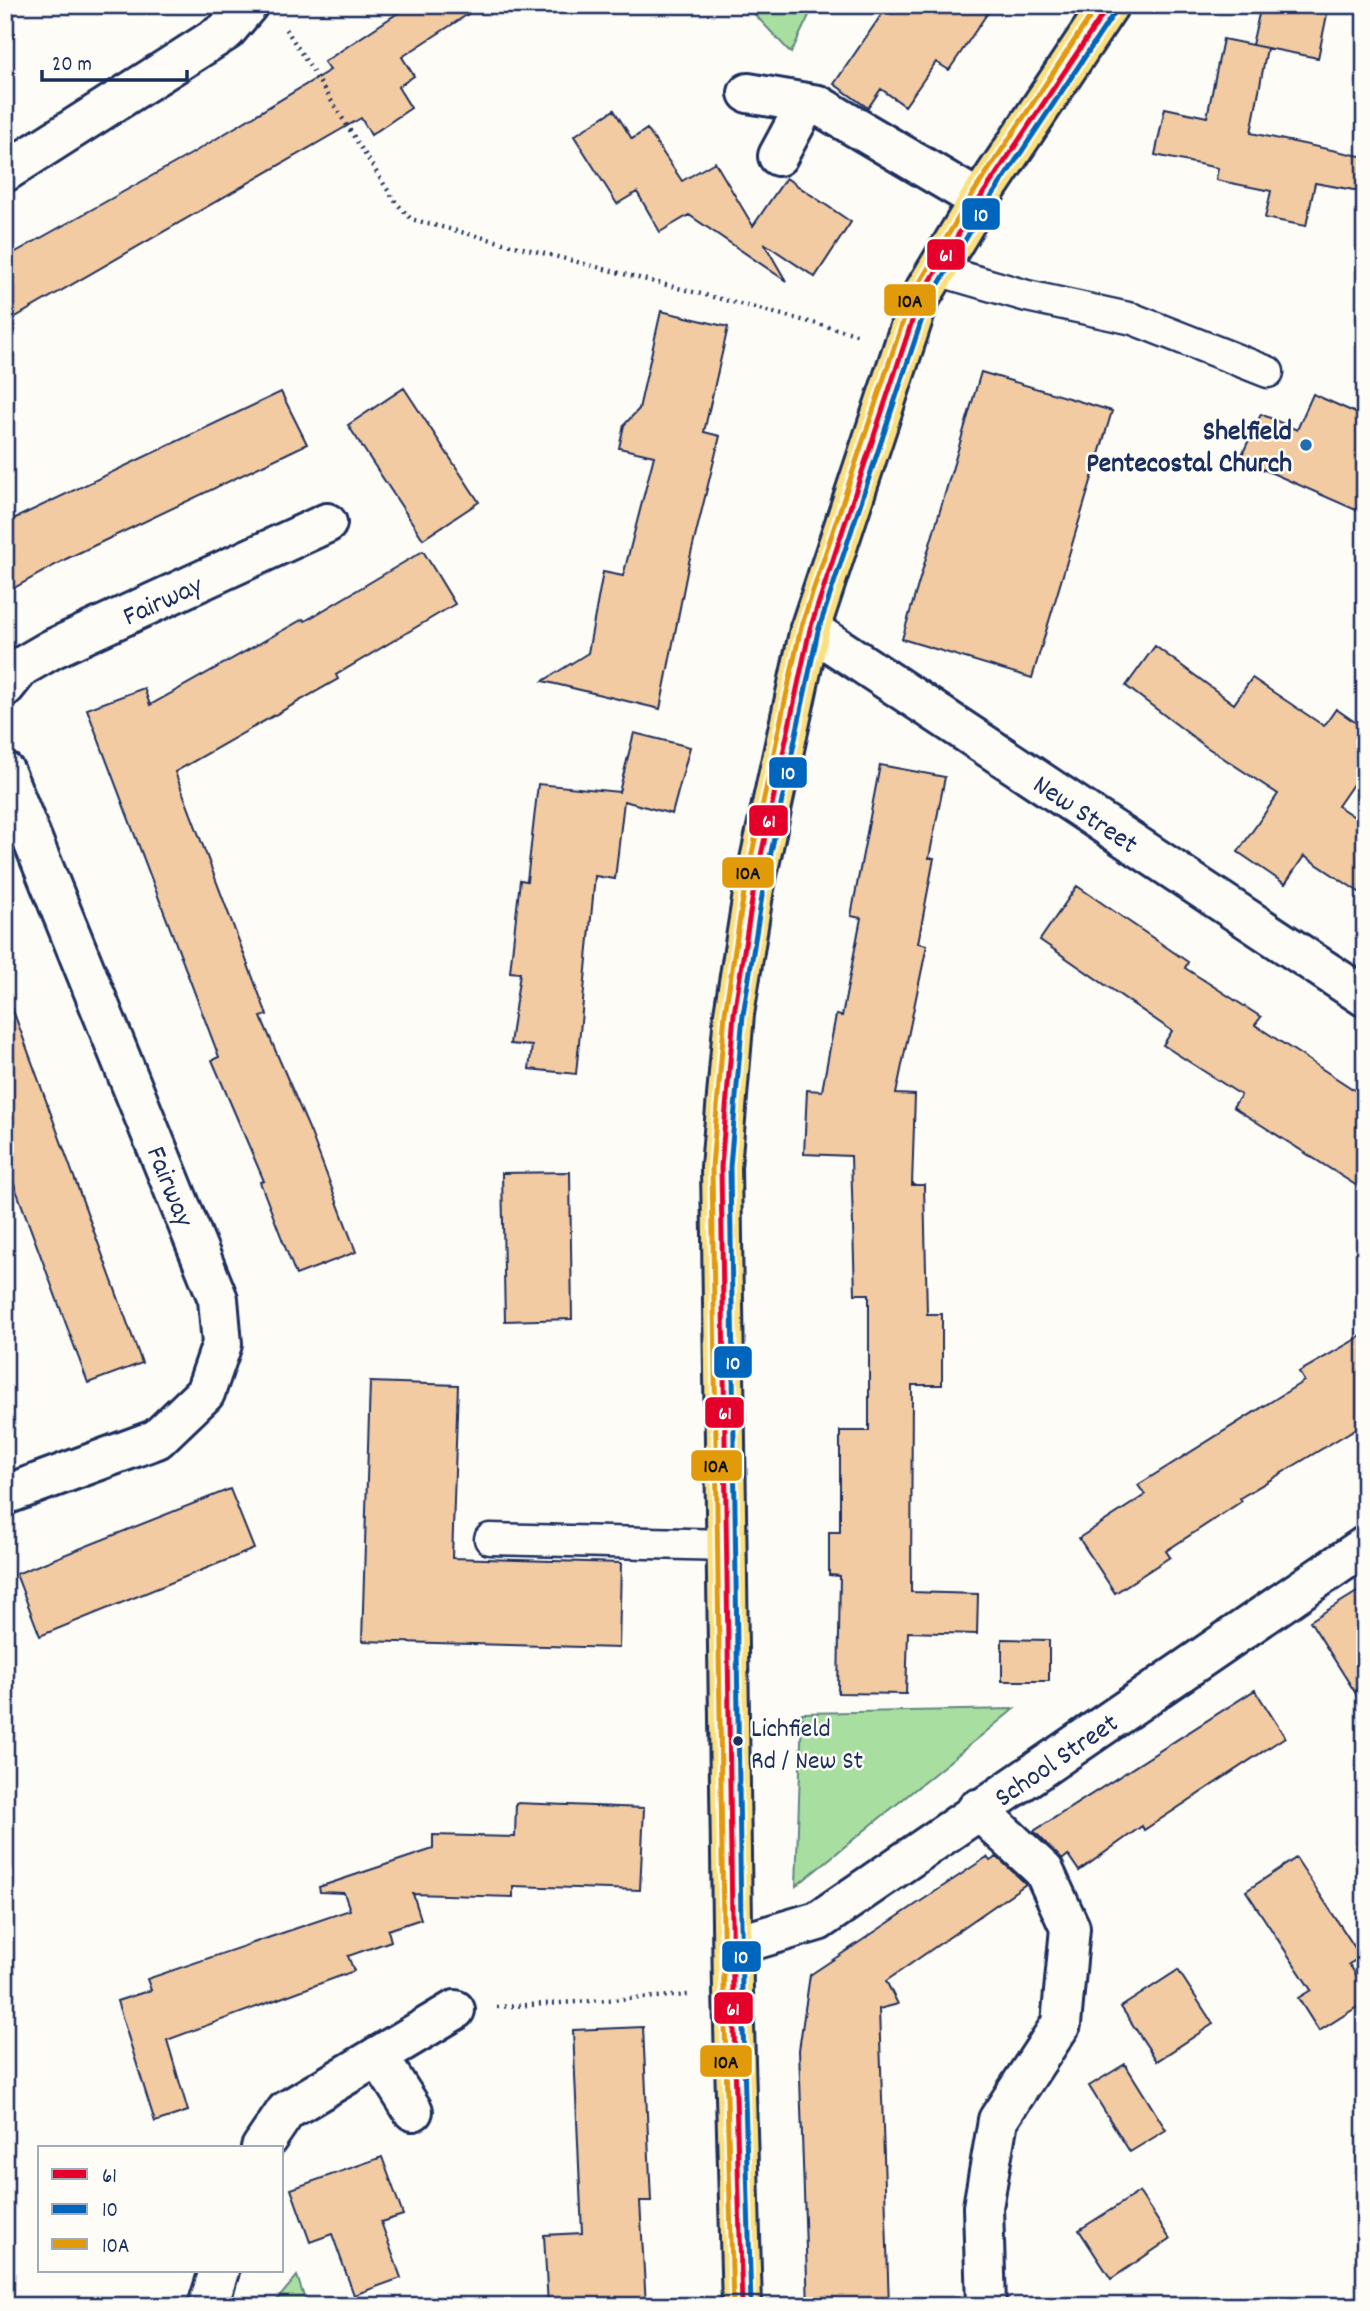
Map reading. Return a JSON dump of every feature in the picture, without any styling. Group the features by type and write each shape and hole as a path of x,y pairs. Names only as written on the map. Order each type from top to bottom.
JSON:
{"highway":[{"path":"742,2306 733,1992 721,1167 734,1014 754,888 810,629 919,300 979,200 1109,5"}],"street":[{"path":"5,172 226,31 248,5"},
{"path":"748,93 818,106 979,200"},
{"path":"778,156 806,104"},
{"name":"Fairway","path":"5,687 22,667 52,649 327,523"},
{"name":"New Street","path":"810,629 1365,997"},
{"name":"Fairway","path":"5,772 218,1299 222,1344 205,1393 157,1439 5,1495"},
{"name":"School Street","path":"733,1946 818,1921 1365,1546"},
{"path":"977,1810 1044,1871 1070,1928 1061,2024 998,2120 983,2207 986,2306"},
{"path":"262,2146 286,2111 455,2010"},
{"path":"377,2056 413,2111"},
{"path":"208,2306 219,2272"}],"lane":[{"path":"937,270 1027,296 1133,319 1268,372"},
{"path":"490,1539 727,1545"}],"path":[{"path":"284,24 394,200 411,219 904,346"},
{"path":"455,2010 733,1992"}],"green space":[{"path":"746,5 814,5 791,53"},
{"path":"1014,1709 796,1886 802,1713"},
{"path":"297,2276 307,2306 272,2306"}],"building":[{"path":"410,5 482,5 402,57 414,76 398,87 411,108 371,135 361,118 5,323 5,258 191,154 330,70 324,62"},
{"path":"888,5 993,5 949,70 936,62 905,106 881,89 868,108 834,84"},
{"path":"1261,5 1329,5 1318,58 1252,45"},
{"path":"1223,39 1267,48 1251,133 1365,157 1365,192 1315,183 1306,226 1265,218 1271,191 1216,180 1218,168 1155,155 1165,108 1207,117"},
{"path":"614,110 632,139 647,129 682,181 715,162 753,226 786,178 851,222 815,277 764,243 786,281 689,215 660,232 637,192 617,204 574,136"},
{"path":"661,311 728,327 704,432 720,436 689,562 660,709 543,681 588,653 603,572 623,576 654,456 619,448 624,425 639,409"},
{"path":"981,372 1112,411 1032,678 902,639"},
{"path":"404,388 479,502 423,539 348,425"},
{"path":"281,392 307,444 66,559 5,593 5,523"},
{"name":"Shelfield Pentecostal Church","path":"1313,394 1365,417 1365,514 1240,459 1261,414 1297,430"},
{"path":"423,551 455,604 336,675 338,679 175,772 267,1015 261,1017 311,1133 356,1252 296,1275 260,1182 264,1181 212,1060 219,1057 87,709 144,688 150,705 303,619 305,621"},
{"path":"1155,646 1234,704 1252,678 1324,726 1336,709 1365,729 1365,767 1338,806 1365,824 1365,896 1304,856 1285,884 1238,852 1278,794 1205,746 1126,686"},
{"path":"634,733 690,747 672,814 624,801 615,879 595,876 576,1074 529,1069 532,1046 510,1044 520,973 510,972 520,880 527,881 538,784 619,792"},
{"path":"880,765 945,777 929,858 934,858 918,943 927,945 896,1094 915,1095 912,1185 924,1185 927,1314 942,1314 942,1385 912,1385 911,1592 978,1594 977,1634 908,1632 906,1694 838,1693 840,1576 829,1575 829,1532 840,1532 840,1431 869,1431 869,1294 855,1294 851,1156 804,1154 807,1090 822,1091 836,1015 842,1016 861,918 851,916"},
{"path":"1077,886 1188,962 1185,968 1261,1017 1255,1025 1365,1097 1365,1191 1233,1107 1241,1095 1163,1045 1172,1031 1040,940"},
{"path":"10,1002 142,1363 88,1383 5,1160 5,1003"},
{"path":"570,1172 572,1319 505,1321 502,1173"},
{"path":"1365,1334 1365,1423 1240,1498 1242,1501 1166,1551 1170,1557 1115,1593 1079,1538 1145,1495 1138,1485 1304,1381 1299,1372"},
{"path":"370,1382 458,1385 452,1558 621,1563 619,1648 362,1641"},
{"path":"230,1489 254,1549 40,1636 16,1574"},
{"path":"1365,1587 1365,1708 1310,1621"},
{"path":"1002,1639 1049,1640 1049,1681 1002,1681"},
{"path":"1255,1690 1285,1737 1144,1830 1142,1826 1079,1871 1068,1855 1062,1860 1034,1831"},
{"path":"516,1803 644,1808 640,1890 513,1886 513,1897 413,1894 421,1919 388,1930 391,1941 348,1956 354,1971 167,2040 188,2111 155,2122 117,2001 151,1990 147,1979 350,1910 344,1893 320,1892 319,1887 433,1849 433,1835 515,1837"},
{"path":"987,1857 990,1861 997,1857 1026,1884 886,1981 898,2004 879,2009 889,2306 808,2306 799,2050 810,1975"},
{"path":"1296,1858 1361,1957 1349,1964 1365,1988 1365,2002 1319,2031 1298,1998 1311,1990 1246,1891"},
{"path":"1178,1970 1213,2024 1157,2061 1121,2007"},
{"path":"643,2027 651,2201 640,2201 646,2306 548,2306 544,2235 582,2233 573,2030"},
{"path":"1125,2064 1166,2130 1130,2152 1089,2086"},
{"path":"382,2157 403,2215 381,2222 401,2278 354,2295 332,2234 310,2242 291,2189"},
{"path":"1139,2192 1170,2239 1111,2279 1079,2230"}],"transit line":[{"name":"10A","path":"733,2306 724,1991 712,1167 725,1013 745,886 801,627 911,297 972,195 1098,5"},
{"name":"61","path":"742,2306 733,1991 721,1167 734,1014 754,888 810,629 919,300 979,200 1109,5"},
{"name":"10","path":"751,2306 742,1991 730,1167 743,1015 763,890 818,631 927,304 986,205 1116,10"}],"place":[{"name":"Shelfield Pentecostal Church","path":"1306,445"},
{"name":"Lichfield Rd / New St","path":"738,1741"}]}
